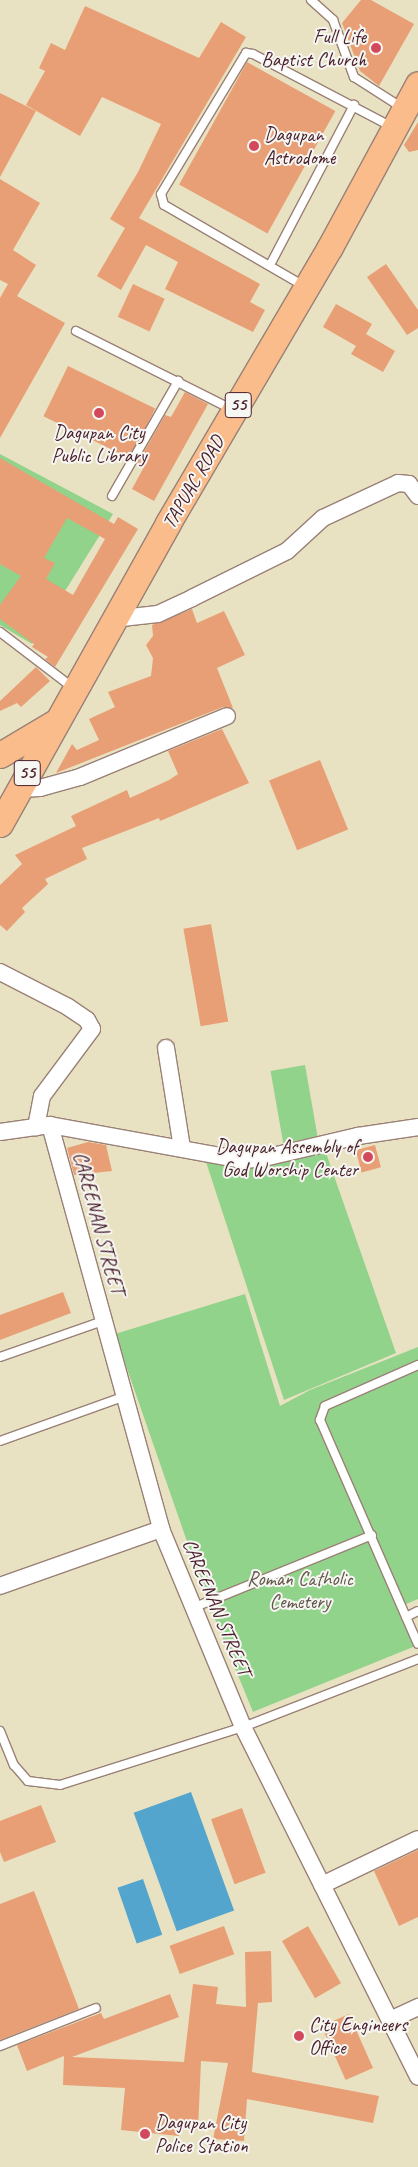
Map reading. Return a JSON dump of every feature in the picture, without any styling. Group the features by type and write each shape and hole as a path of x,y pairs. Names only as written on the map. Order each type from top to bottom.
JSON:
{"main road":[{"name":"TAPUAC ROAD","path":"54,723 306,288 418,84"},
{"path":"0,755 54,723"},
{"name":"55","path":"0,824 54,723"}],"street":[{"path":"113,619 158,614 192,598 286,551 323,518 398,483 409,484 418,496"},
{"path":"19,789 40,788 80,776 227,716"},
{"path":"0,972 68,1007 87,1020 92,1029 42,1096 43,1126"},
{"path":"166,1048 182,1148"},
{"path":"0,1132 43,1126 244,1160 264,1158 358,1136 418,1127"},
{"name":"CAREENAN STREET","path":"43,1126 103,1321 161,1529 196,1607 243,1727 418,2077"},
{"path":"0,1586 161,1529"},
{"path":"322,1885 418,1839"},
{"path":"390,2020 418,2007"}],"lane":[{"path":"311,0 333,20 354,77 399,119"},
{"path":"306,288 270,265 164,205 161,194 246,53 253,54 354,105 399,119"},
{"path":"270,265 354,105"},
{"path":"76,330 235,411"},
{"path":"112,496 178,381"},
{"path":"0,632 74,689"},
{"path":"0,1357 103,1321"},
{"path":"418,1365 325,1406 320,1411 320,1420 372,1535 418,1644"},
{"path":"0,1441 123,1397"},
{"path":"196,1607 372,1535"},
{"path":"406,1617 418,1611"},
{"path":"0,1731 14,1765 28,1781 45,1786 60,1785 243,1727 418,1659"},
{"path":"0,2046 96,2008"}],"green space":[{"path":"0,454 113,514 32,644 0,625"},
{"path":"305,1065 318,1137 283,1143 271,1071"},
{"path":"325,1150 396,1353 284,1400 206,1162 264,1162"},
{"name":"Roman Catholic Cemetery","path":"245,1294 280,1406 310,1390 418,1347 418,1599 404,1605 418,1645 253,1712 208,1602 115,1334"}],"water":[{"path":"191,1792 234,1910 177,1931 134,1813"},
{"path":"143,1879 162,1935 137,1944 117,1888"}],"building":[{"name":"Full Life Baptist Church","path":"361,0 371,0 414,24 379,86 360,71 342,23"},
{"path":"85,6 199,58 221,22 246,37 139,218 260,284 250,302 265,310 253,332 165,289 178,262 146,245 121,290 97,276 125,228 110,219 138,172 161,124 102,97 80,136 26,105 45,71 39,68 51,43 65,50"},
{"name":"Dagupan Astrodome","path":"247,62 335,111 267,233 179,184"},
{"path":"0,93 36,111 0,177"},
{"path":"418,122 418,150 409,152 404,145"},
{"path":"0,179 40,203 13,250 36,265 17,296 65,323 0,438 0,298 8,284 0,280"},
{"path":"386,264 418,310 418,328 407,335 367,277"},
{"path":"133,284 165,299 150,331 118,317"},
{"path":"336,304 372,324 366,334 395,351 383,372 351,354 356,346 323,327"},
{"name":"Dagupan City Public Library","path":"68,366 155,409 131,459 43,416"},
{"path":"185,392 208,404 154,501 132,489 144,467 137,464 165,415 171,417"},
{"path":"0,458 114,524 118,517 138,529 55,667 45,659 48,657 32,647 34,644 0,619 0,605 21,576 0,564","holes":["67,518 105,539 73,595 46,579 55,563 44,558"]},
{"path":"192,609 197,623 224,611 245,655 217,668 233,708 223,707 56,773 72,744 77,750 99,740 89,719 115,707 108,692 151,676 153,658 146,645 153,636 152,625"},
{"path":"36,667 50,681 21,707 17,703 0,711 0,701"},
{"path":"222,729 249,783 160,821 159,818 82,848 87,859 45,879 48,884 22,908 25,912 7,931 0,925 0,885 22,864 15,855 76,826 71,816 127,790 130,798 169,780 178,774 168,751"},
{"path":"320,760 348,830 297,850 269,781"},
{"path":"211,924 228,1021 201,1026 183,929"},
{"path":"88,1142 106,1145 112,1171 74,1175 67,1148"},
{"path":"375,1145 381,1167 362,1172 356,1150"},
{"path":"63,1292 71,1313 0,1340 0,1315"},
{"path":"41,1805 56,1842 4,1862 0,1852 0,1821"},
{"path":"242,1808 266,1873 235,1884 211,1819"},
{"path":"418,1850 418,1917 399,1926 374,1871"},
{"path":"34,1891 79,2009 0,2040 0,1904"},
{"path":"224,1926 234,1954 180,1974 169,1946"},
{"path":"308,1926 341,1983 315,1998 282,1941"},
{"path":"271,1951 272,2002 258,2003 252,2072 379,2096 373,2123 247,2099 244,2141 213,2139 228,2063 201,2061 198,2130 179,2128 179,2136 121,2130 125,2088 63,2085 64,2056 27,2071 17,2045 101,2013 104,2019 170,1994 179,2017 72,2057 184,2062 193,1984 218,1987 216,2004 246,2007 245,1952"},
{"path":"349,2014 373,2068 346,2080 322,2026"}],"place":[{"name":"Full Life Baptist Church","path":"376,48"},
{"name":"Dagupan Astrodome","path":"254,146"},
{"name":"Dagupan City Public Library","path":"99,413"},
{"name":"Dagupan Assembly of God Worship Center","path":"368,1157"},
{"name":"City Engineers Office","path":"299,2036"},
{"name":"Dagupan City Police Station","path":"145,2134"}]}
